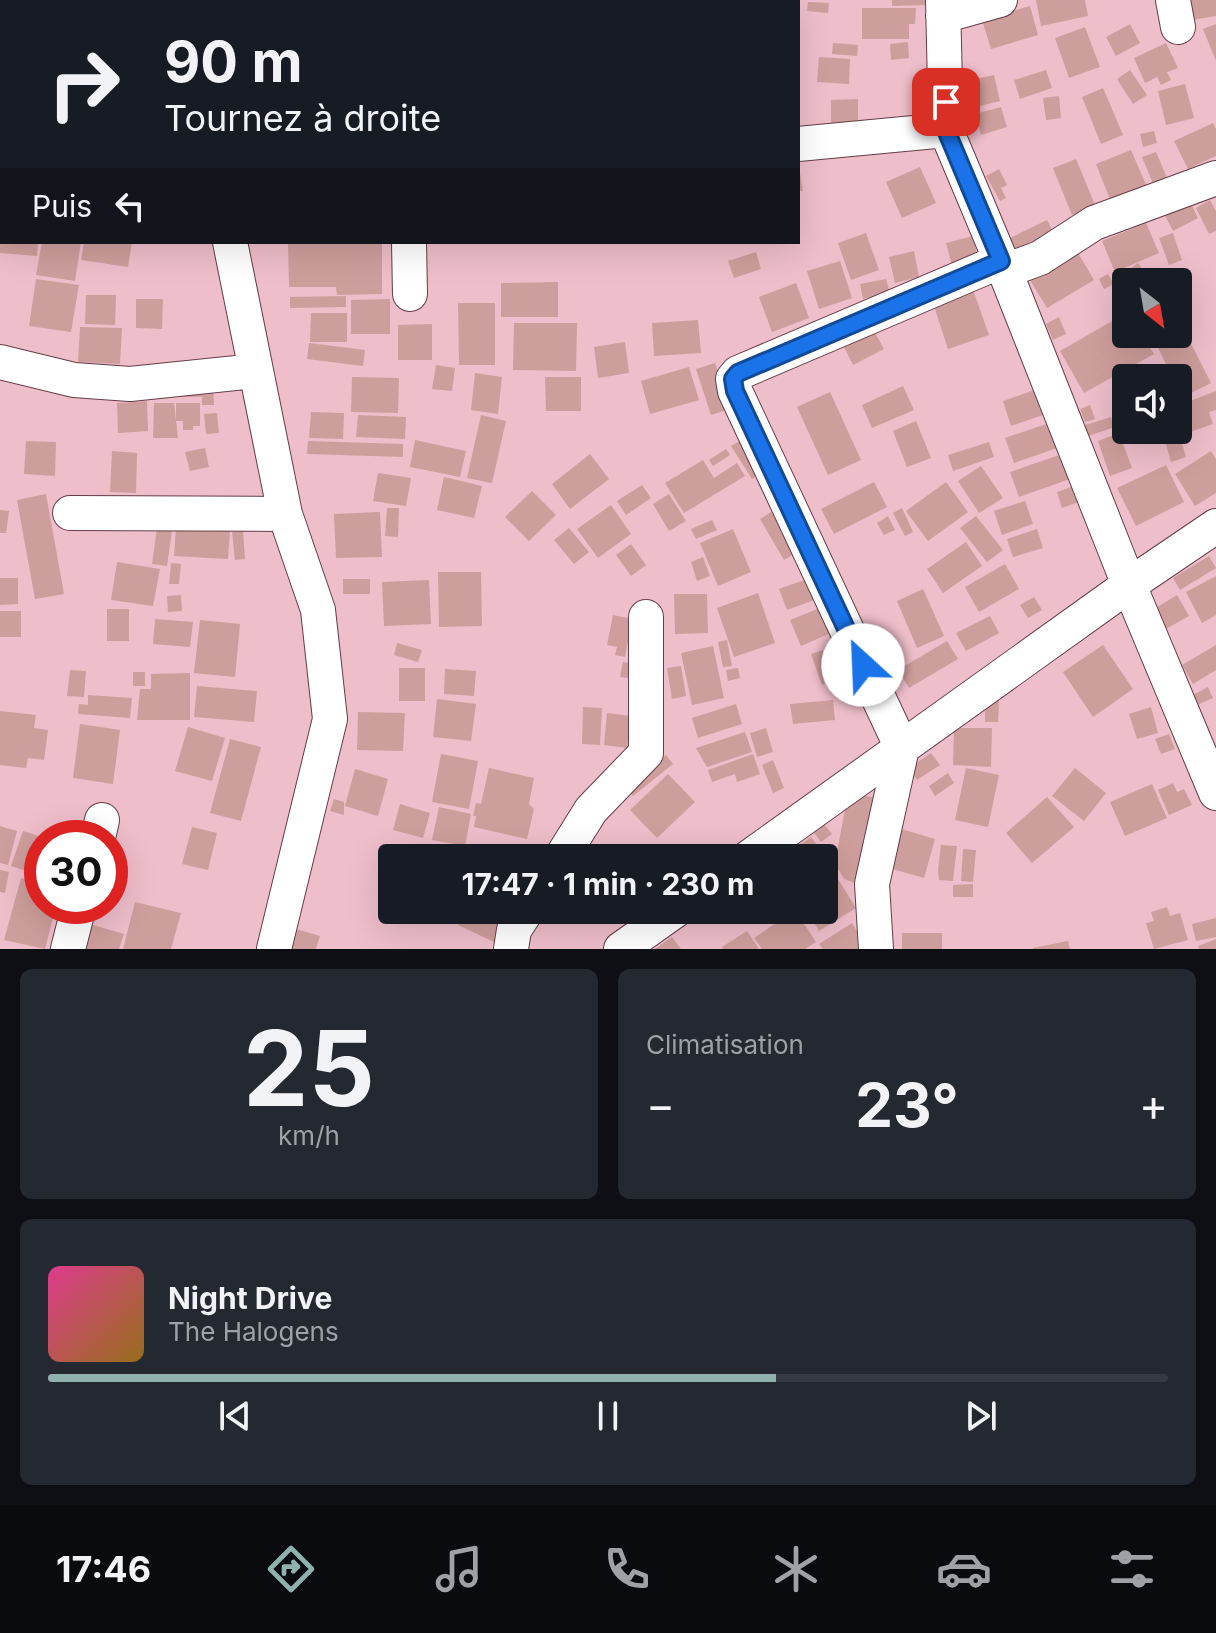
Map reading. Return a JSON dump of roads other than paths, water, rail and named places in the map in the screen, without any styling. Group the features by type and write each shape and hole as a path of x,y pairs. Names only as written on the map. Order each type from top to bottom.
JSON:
{"street":[{"path":"1000,0 943,8 946,130 1216,793"},
{"path":"800,144 946,130"},
{"path":"876,949 872,884 902,748 735,391 733,379 738,373 1003,266 1040,258 1094,223 1216,178"},
{"path":"230,244 285,514 318,610 330,719 274,949"},
{"path":"409,244 410,294"},
{"path":"0,362 74,380 130,384 256,371"},
{"path":"70,513 285,514"},
{"path":"768,844 1216,526"},
{"path":"570,844 591,810 646,753 646,617"},
{"path":"68,949 74,924"},
{"path":"511,949 518,924"},
{"path":"621,949 656,924"}]}
